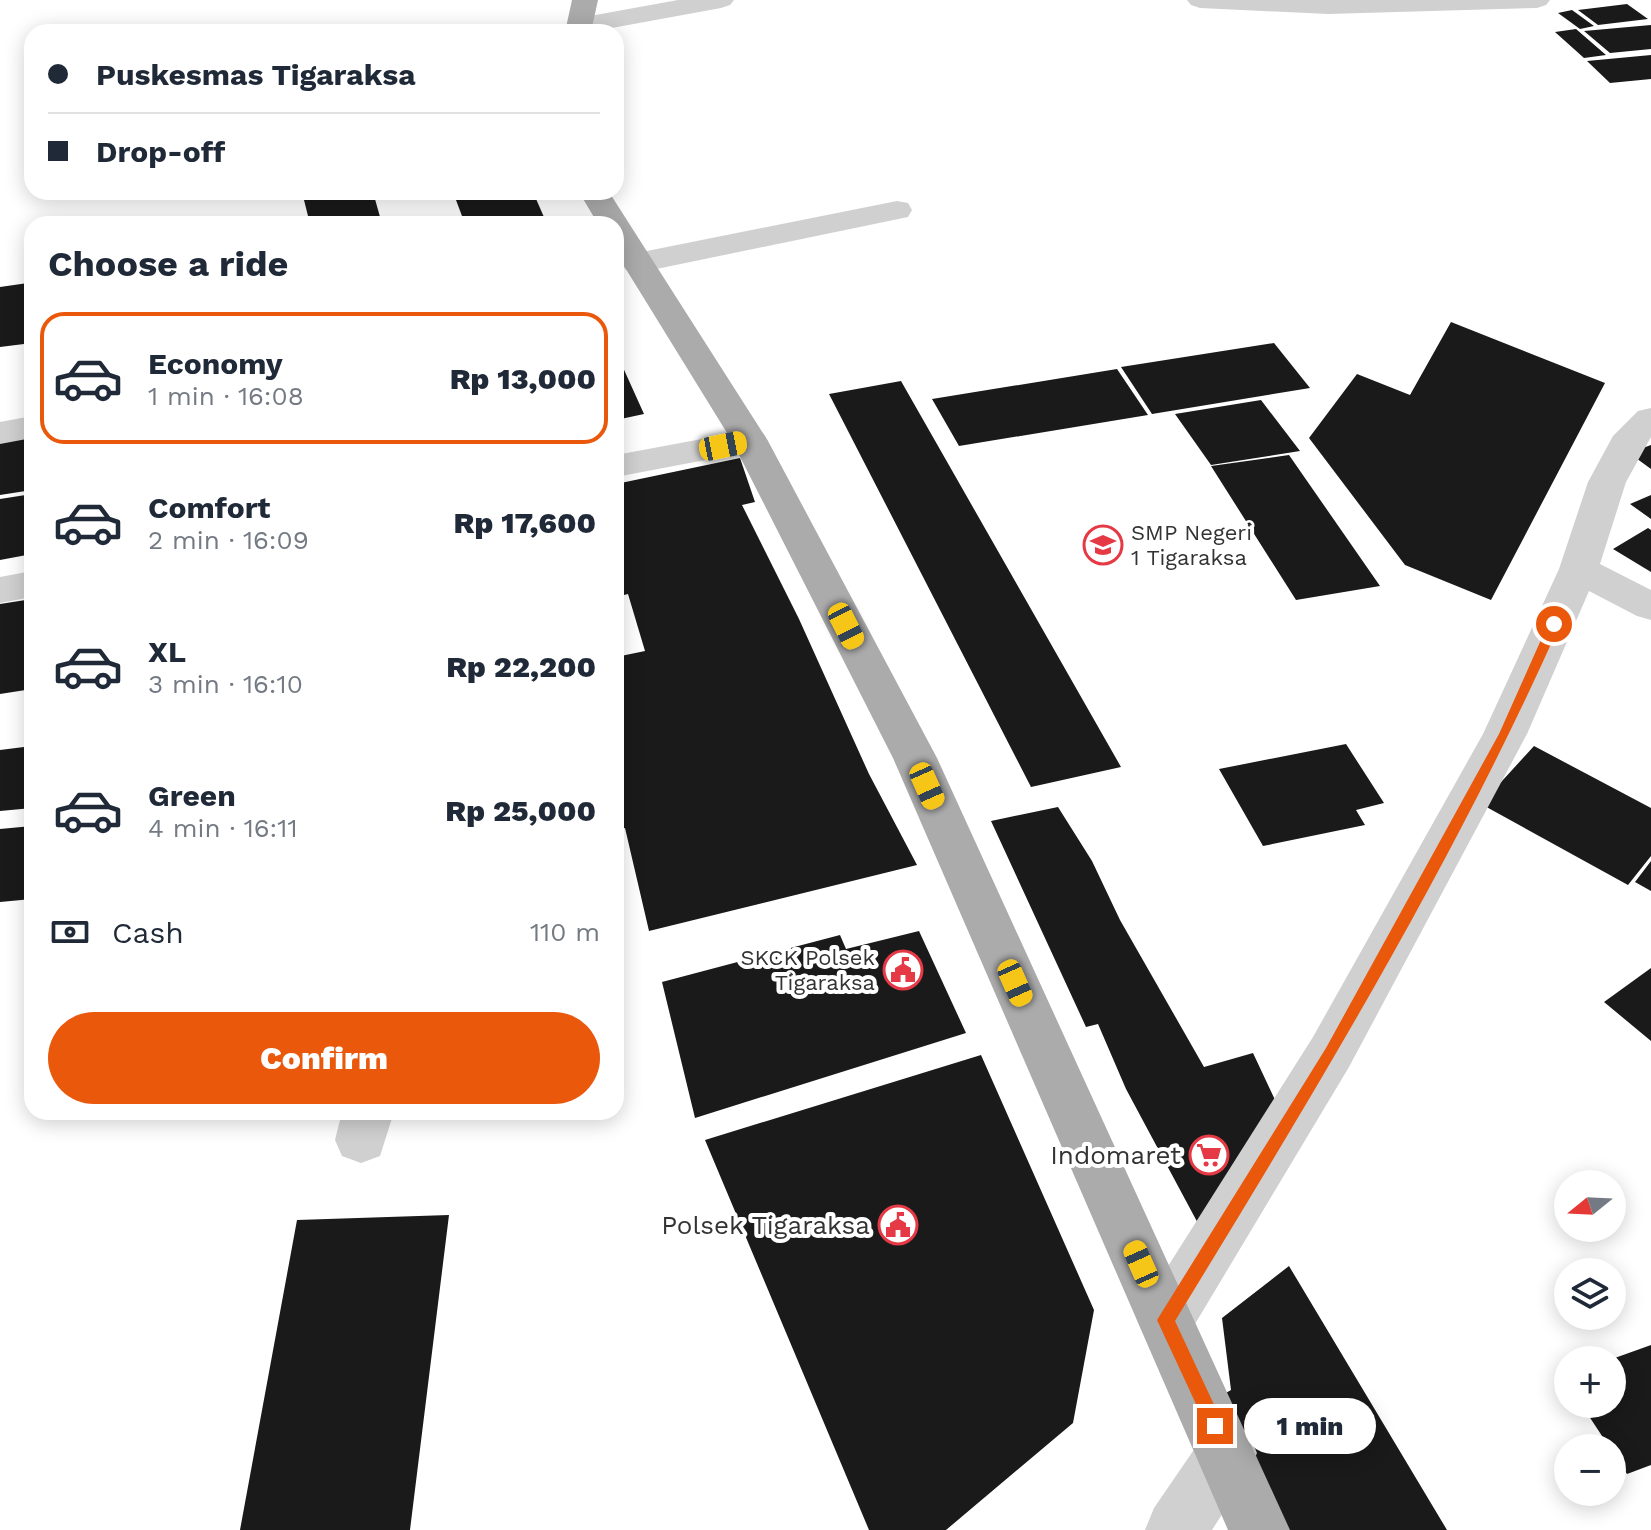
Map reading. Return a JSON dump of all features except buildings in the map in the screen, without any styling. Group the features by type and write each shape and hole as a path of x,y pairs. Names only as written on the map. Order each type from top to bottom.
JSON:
{"main road":[{"path":"579,24 585,0"},
{"path":"624,241 750,441 915,758 1259,1530"}],"street":[{"path":"603,24 721,0"},
{"path":"1200,0 1328,6 1537,0"},
{"path":"624,238 897,210"},
{"path":"1166,1320 1331,1052 1505,734 1579,569 1607,482 1631,436 1651,419"},
{"path":"0,433 24,428"},
{"path":"624,465 750,441"},
{"path":"1579,569 1651,607"},
{"path":"0,590 24,586"},
{"path":"1176,1530 1227,1453"}],"place":[{"name":"SMP Negeri 1 Tigaraksa","path":"1103,545"},
{"name":"SKCK Polsek Tigaraksa","path":"903,970"},
{"name":"Indomaret","path":"1209,1155"},
{"name":"Polsek Tigaraksa","path":"898,1225"}],"route":[{"path":"1215,1426 1166,1320 1331,1052 1505,734 1554,624"}]}
